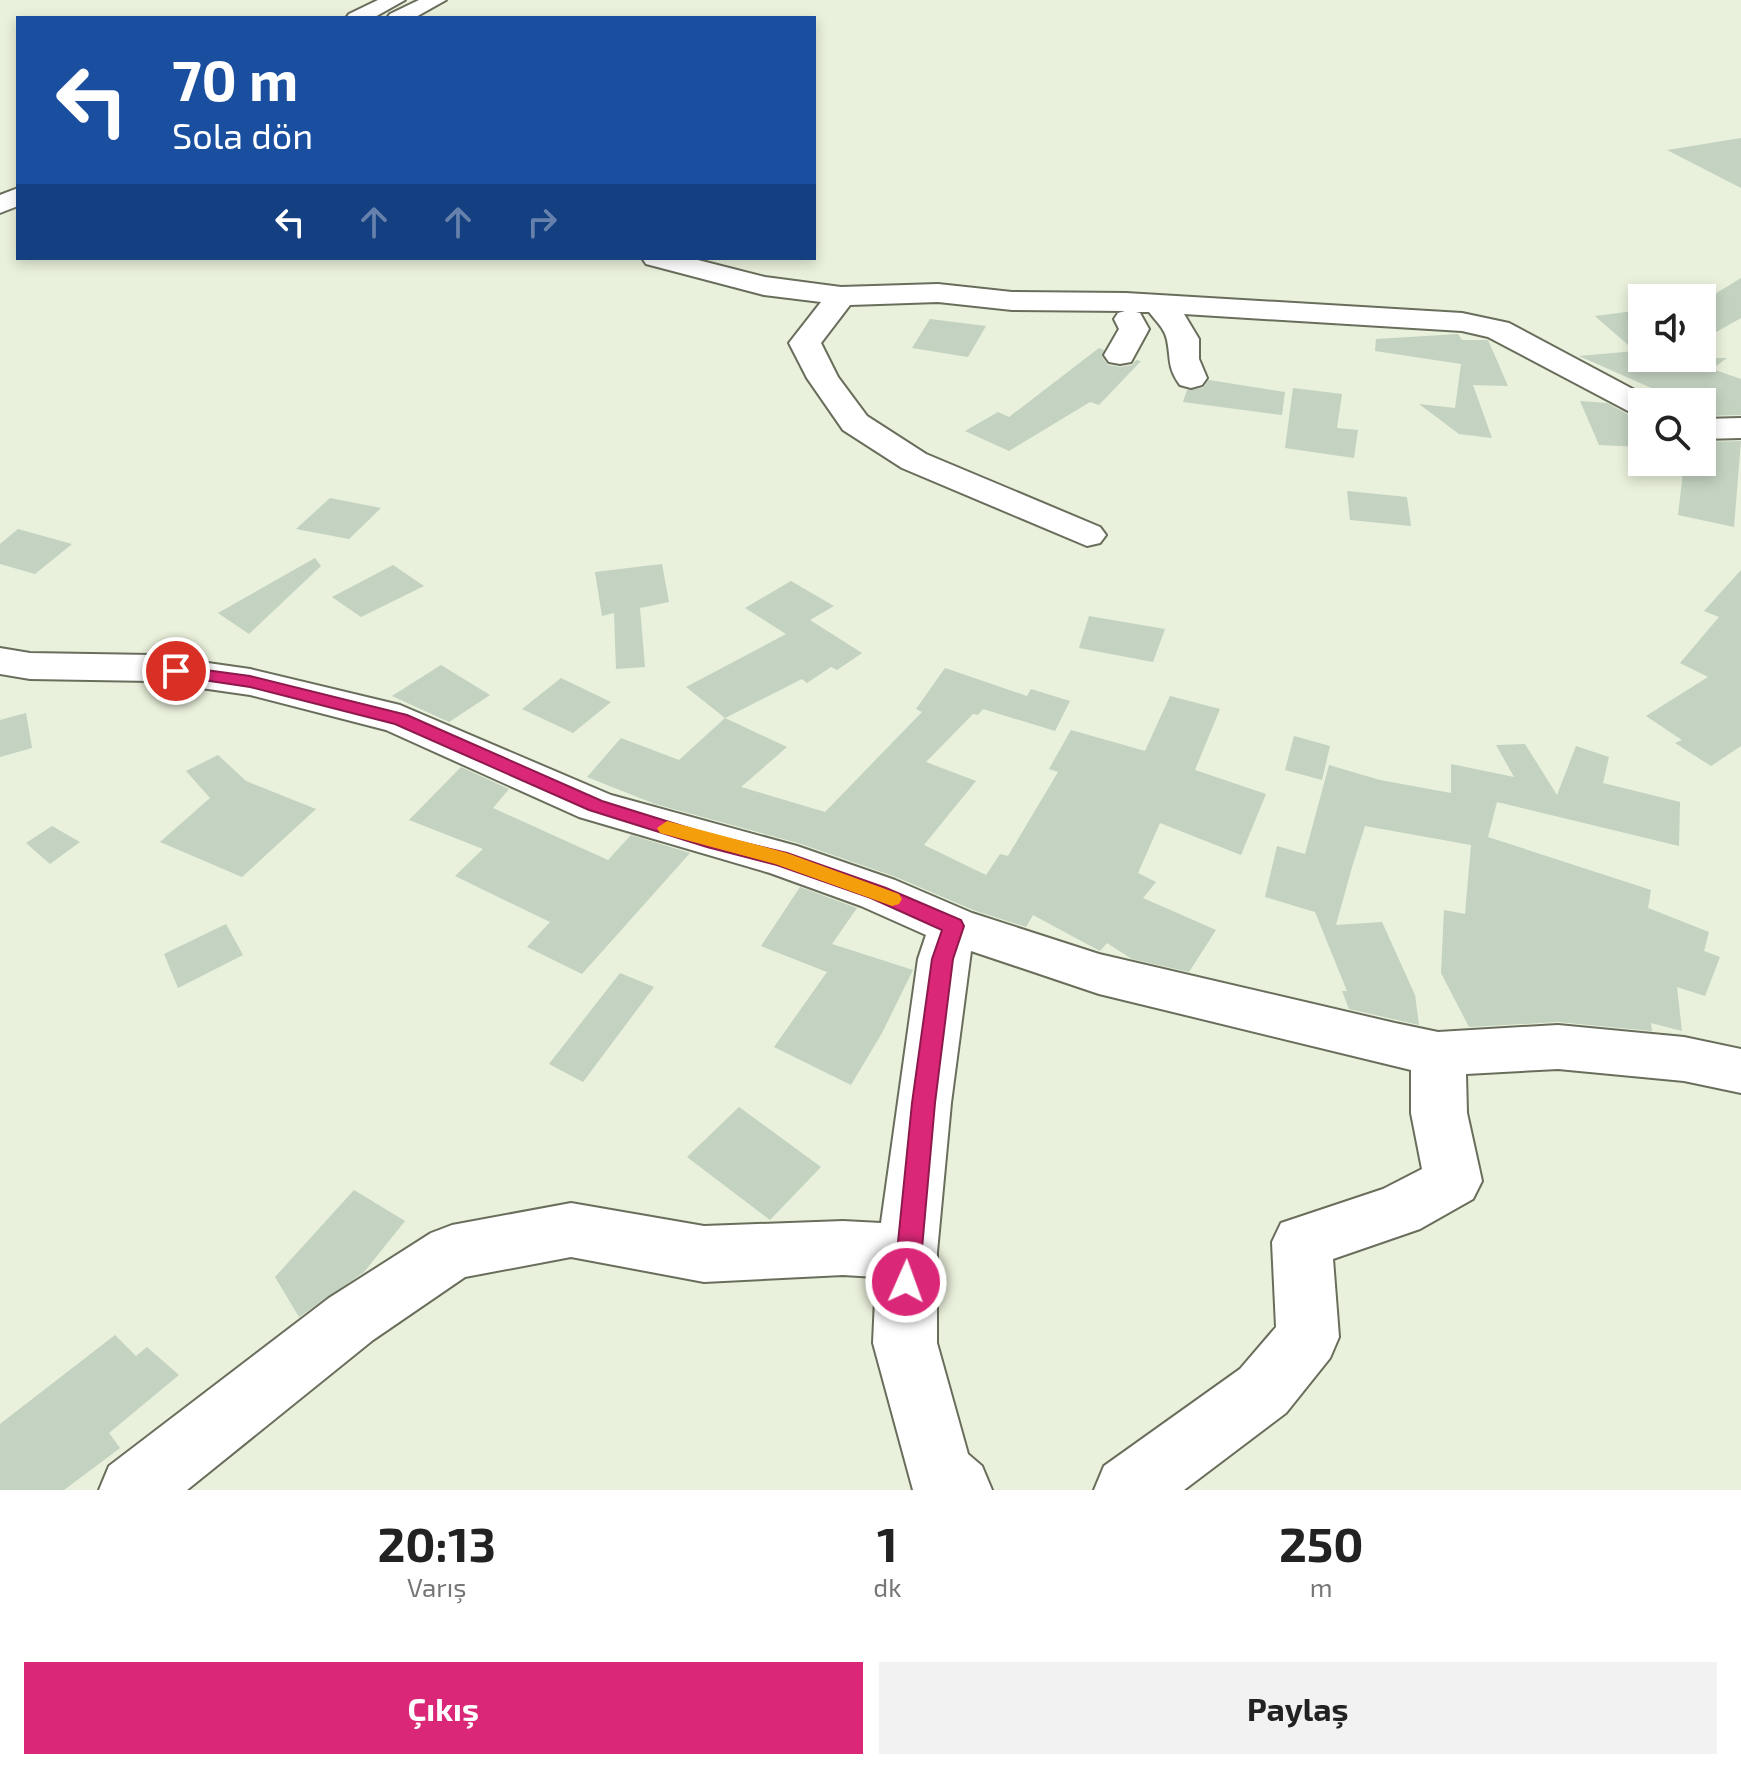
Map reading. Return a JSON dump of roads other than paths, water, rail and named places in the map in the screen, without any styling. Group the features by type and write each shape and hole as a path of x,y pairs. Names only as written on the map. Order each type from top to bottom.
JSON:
{"street":[{"path":"360,16 395,0"},
{"path":"401,16 436,0"},
{"path":"664,260 764,286 841,296 938,293 1012,301 1126,302 1166,307 1462,322 1498,330 1520,340 1628,398"},
{"path":"841,296 805,343 823,378 855,423 914,461 1087,535"},
{"path":"970,322 975,312 998,310 1091,324 1129,319 1166,307"},
{"path":"1166,307 1183,339 1183,359 1191,378"},
{"path":"1120,355 1134,329 1129,319"},
{"path":"1716,431 1741,428"},
{"path":"0,661 30,666 152,668 250,682 400,719 595,806 707,840 780,858 878,893 954,926 1099,974 1438,1054 1558,1047 1684,1059 1741,1071"},
{"path":"954,926 943,959 907,1252 905,1343 940,1474 958,1490"},
{"path":"1128,1490 1263,1391 1308,1337 1302,1242 1399,1210 1453,1181 1439,1113 1438,1054"},
{"path":"133,1490 351,1319 452,1252 571,1230 704,1254 843,1248 907,1252"}]}
